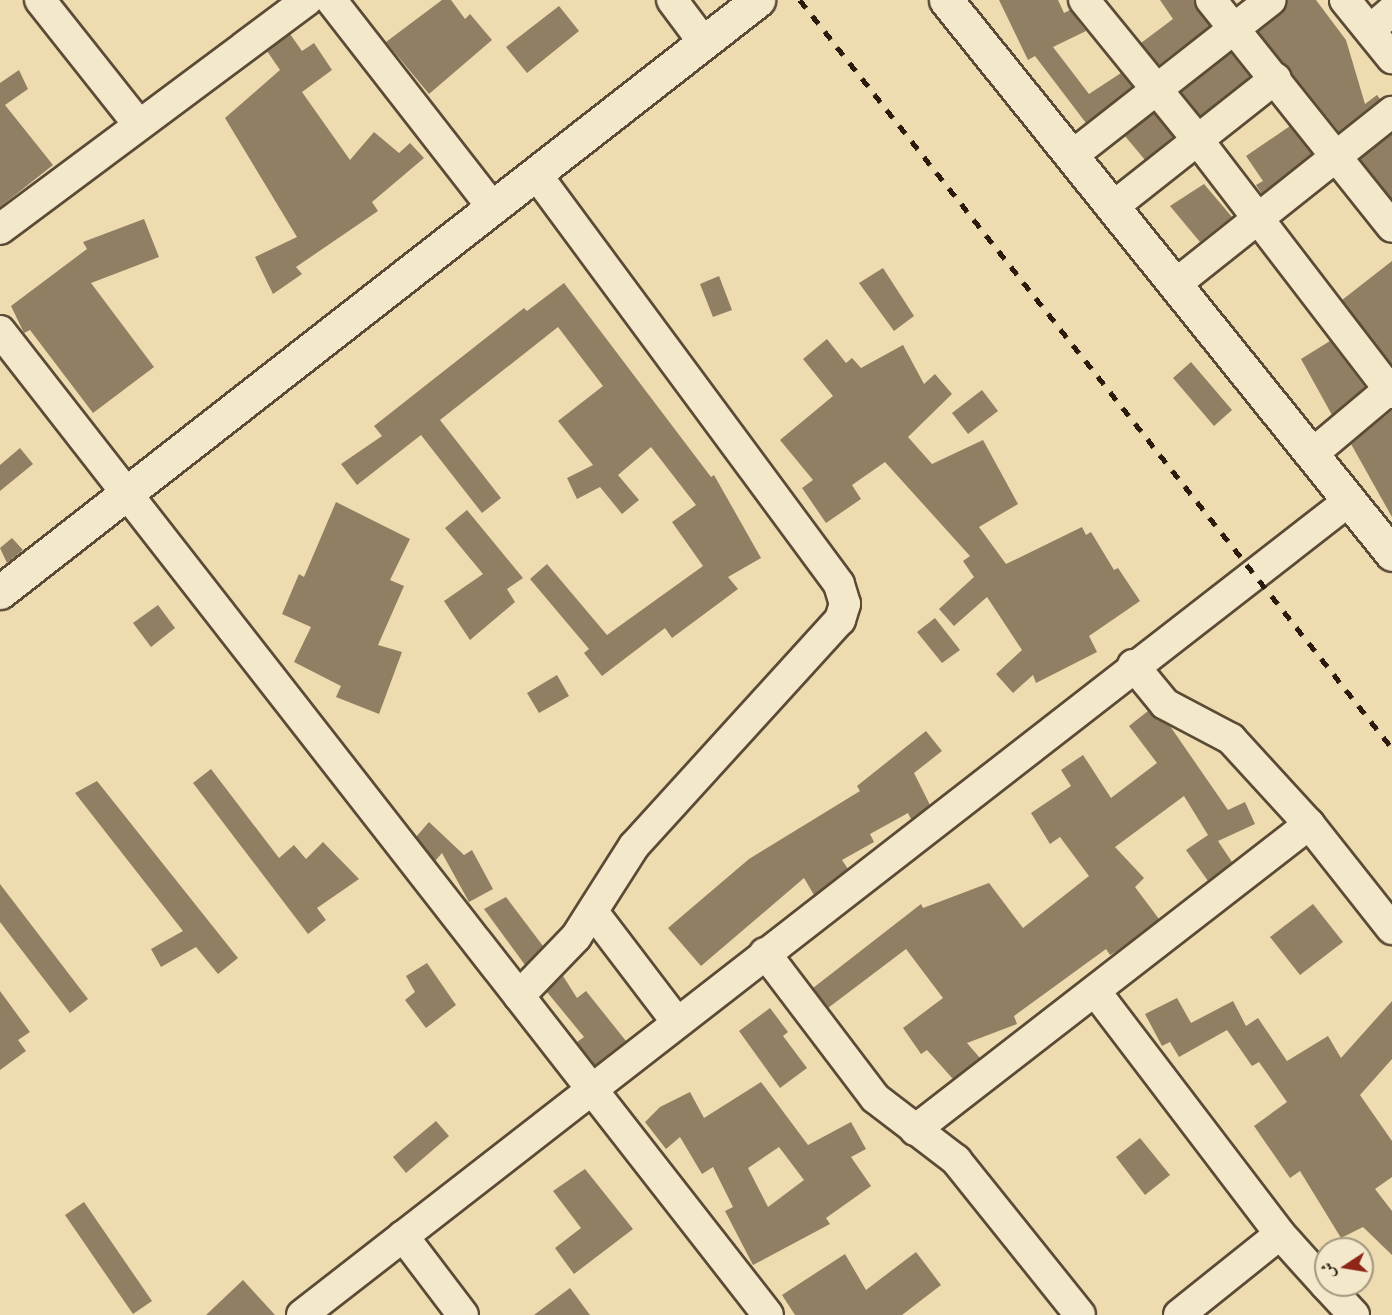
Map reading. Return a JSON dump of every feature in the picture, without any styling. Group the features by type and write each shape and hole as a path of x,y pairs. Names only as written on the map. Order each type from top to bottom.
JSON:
{"street":[{"path":"40,0 139,125"},
{"path":"0,229 307,0"},
{"path":"331,0 493,208"},
{"path":"672,0 704,43"},
{"path":"0,592 128,495 758,0"},
{"path":"1084,0 1197,140 1391,390 1311,455"},
{"path":"1211,0 1339,156 1392,227"},
{"path":"1073,155 1233,27 1271,0"},
{"path":"1346,0 1381,21 1392,58"},
{"path":"953,2 1392,554"},
{"path":"1114,206 1276,78"},
{"path":"1177,282 1392,112"},
{"path":"519,996 576,937 634,846 840,620 845,604 839,584 536,174"},
{"path":"0,331 768,1315"},
{"path":"302,1315 1133,665 1350,500"},
{"path":"1133,665 1165,704 1231,739 1309,824 1392,929"},
{"path":"915,1130 1309,824"},
{"path":"593,912 676,1022"},
{"path":"765,953 875,1098 956,1160 1080,1315"},
{"path":"1095,991 1280,1234 1314,1272"},
{"path":"1179,1315 1280,1234"},
{"path":"403,1236 464,1315"},
{"path":"1337,1297 1354,1315"}],"building":[{"path":"442,0 451,0 465,19 470,14 492,40 429,94 386,42"},
{"path":"999,0 1058,0 1064,13 1070,10 1086,31 1053,47 1089,94 1121,73 1132,87 1086,123 1035,56 1028,60"},
{"path":"1160,0 1194,0 1210,26 1159,65 1141,43 1173,19"},
{"path":"1288,0 1316,0 1346,40 1365,104 1377,95 1380,99 1339,132 1258,32 1282,13"},
{"path":"559,6 579,31 527,73 506,47"},
{"path":"290,34 302,51 314,43 332,70 302,92 350,160 374,132 399,153 410,143 424,158 372,202 378,211 296,267 302,274 273,294 255,257 297,237 225,118 280,70 267,51"},
{"path":"1231,53 1250,77 1200,116 1181,92"},
{"path":"19,70 28,89 5,105 53,165 0,207 0,83"},
{"path":"1154,113 1173,137 1145,160 1125,136"},
{"path":"1290,126 1312,154 1262,194 1256,185 1263,181 1246,156"},
{"path":"1392,134 1392,199 1360,159"},
{"path":"1204,184 1232,217 1200,242 1170,206"},
{"path":"144,219 159,257 91,283 154,367 93,413 30,330 24,333 11,306 87,249 83,242"},
{"path":"1392,261 1392,365 1342,300"},
{"path":"883,268 914,316 894,331 859,283"},
{"path":"719,276 732,310 713,317 700,284"},
{"path":"564,283 711,477 714,475 761,558 728,577 738,589 672,638 665,628 602,676 584,653 589,649 530,579 547,564 607,635 703,566 672,522 696,505 651,447 618,475 639,500 622,514 600,487 577,499 567,478 593,465 558,421 603,386 558,327 440,420 501,498 482,513 421,435 357,485 341,464 382,436 374,426 524,308 527,311"},
{"path":"827,339 846,363 852,358 861,368 903,345 924,384 935,374 952,394 908,437 932,464 983,440 1018,504 979,527 1006,564 1082,527 1086,535 1091,532 1114,570 1118,568 1140,601 1089,636 1097,652 1036,683 1033,675 1013,693 996,674 1022,650 987,597 954,626 939,609 974,577 963,561 970,556 885,462 852,485 861,499 826,523 802,488 813,480 780,440 833,396 803,359"},
{"path":"1330,341 1365,387 1332,415 1301,359"},
{"path":"1191,362 1232,410 1214,426 1173,378"},
{"path":"982,390 998,411 968,434 952,413"},
{"path":"1392,410 1392,517 1351,444"},
{"path":"20,448 33,464 0,491 0,465"},
{"path":"336,502 410,539 390,580 404,586 378,645 402,652 379,714 336,697 341,686 294,662 311,627 282,614 299,574 304,577"},
{"path":"467,510 523,578 507,589 515,602 470,640 444,601 483,574 445,528"},
{"path":"12,538 23,550 7,563 0,548"},
{"path":"158,605 175,628 151,647 133,623"},
{"path":"935,618 960,650 942,663 917,632"},
{"path":"557,675 569,696 539,713 527,693"},
{"path":"1148,711 1170,726 1228,810 1245,802 1255,824 1218,841 1232,862 1208,881 1186,850 1208,835 1184,796 1115,847 1144,878 1135,887 1159,919 1110,955 1106,949 1014,1016 1017,1024 967,1043 980,1058 953,1079 927,1050 921,1054 903,1028 943,998 906,949 828,1008 813,988 921,904 923,908 989,883 1023,928 1089,876 1060,837 1050,844 1031,813 1071,786 1061,770 1083,755 1111,798 1157,763 1129,726"},
{"path":"926,731 942,751 914,773 930,805 911,819 908,813 870,834 874,842 842,860 848,869 814,895 804,878 701,966 668,928 749,859 860,791 857,786"},
{"path":"211,769 279,858 294,845 306,859 323,842 359,879 317,908 326,920 308,934 193,783"},
{"path":"97,781 238,958 218,974 196,947 161,967 151,949 183,931 75,793"},
{"path":"429,822 464,855 472,850 493,889 469,902 442,853 435,861 416,837"},
{"path":"0,884 88,999 70,1013 0,922"},
{"path":"506,897 543,946 525,965 484,909"},
{"path":"1313,904 1343,942 1300,975 1270,937"},
{"path":"427,963 456,1005 426,1028 405,1000 415,992 406,976"},
{"path":"563,976 577,998 586,991 626,1041 595,1065 577,1042 584,1037 547,992"},
{"path":"0,991 30,1032 18,1040 26,1051 0,1070"},
{"path":"1177,998 1191,1023 1233,1001 1246,1026 1258,1018 1287,1061 1328,1036 1341,1058 1392,1001 1392,1059 1360,1095 1392,1141 1392,1177 1375,1189 1392,1211 1392,1255 1363,1227 1340,1237 1300,1171 1290,1178 1254,1126 1287,1102 1259,1062 1252,1066 1227,1030 1179,1057 1170,1042 1162,1046 1145,1014"},
{"path":"770,1008 788,1032 783,1036 807,1068 780,1088 739,1031"},
{"path":"761,1082 808,1145 851,1122 866,1149 851,1157 871,1186 826,1218 830,1224 753,1265 725,1211 733,1207 713,1167 702,1174 680,1137 666,1149 645,1122 660,1107 690,1092 704,1118","holes":["779,1147 804,1180 768,1207 748,1168"]},
{"path":"436,1121 449,1136 406,1173 393,1157"},
{"path":"1140,1138 1170,1175 1145,1195 1116,1157"},
{"path":"585,1169 633,1229 574,1274 555,1248 581,1228 553,1191"},
{"path":"84,1202 152,1301 133,1314 65,1215"},
{"path":"916,1252 941,1285 902,1315 795,1315 782,1295 845,1254 866,1290"},
{"path":"243,1280 275,1315 206,1315"},
{"path":"570,1288 590,1315 534,1315"}],"railway":[{"path":"800,0 1392,748"}]}
